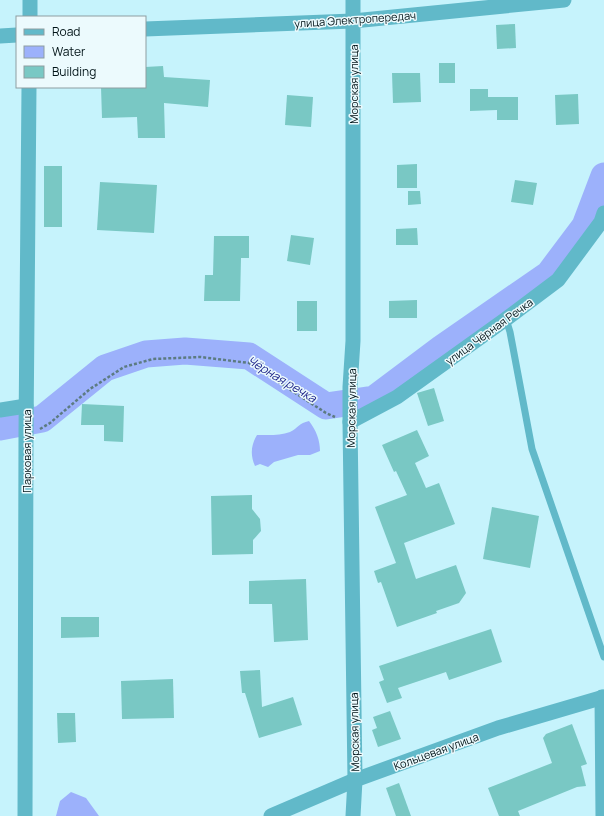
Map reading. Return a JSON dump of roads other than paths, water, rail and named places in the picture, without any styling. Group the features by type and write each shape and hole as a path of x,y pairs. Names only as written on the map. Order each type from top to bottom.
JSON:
{"street":[{"path":"30,0 30,16"},
{"name":"Морская улица","path":"353,0 353,341 350,387 355,780 353,816"},
{"name":"улица Электропередач","path":"146,29 353,21 564,0"},
{"path":"0,36 16,35"},
{"name":"Парковая улица","path":"25,816 26,408 29,88"},
{"name":"улица Чёрная Речка","path":"350,419 397,397 558,280 601,222 604,213"},
{"path":"0,410 26,408"},
{"path":"603,697 603,816"},
{"name":"Кольцевая улица","path":"271,816 355,780 498,728 603,697"}],"lane":[{"path":"506,319 515,355 532,449 604,657"}],"water":[{"path":"309,421 317,435 320,451 310,455 298,455 274,462 268,467 260,464 255,466 252,458 252,450 253,443 257,435 274,435 290,432 303,423"},
{"path":"71,792 86,798 99,816 56,816 60,801"}],"waterway":[{"name":"Чёрная речка","path":"0,427 42,419 105,368 146,354 185,351 249,356 326,406 374,399 442,348 549,274 585,226 604,176"}]}
